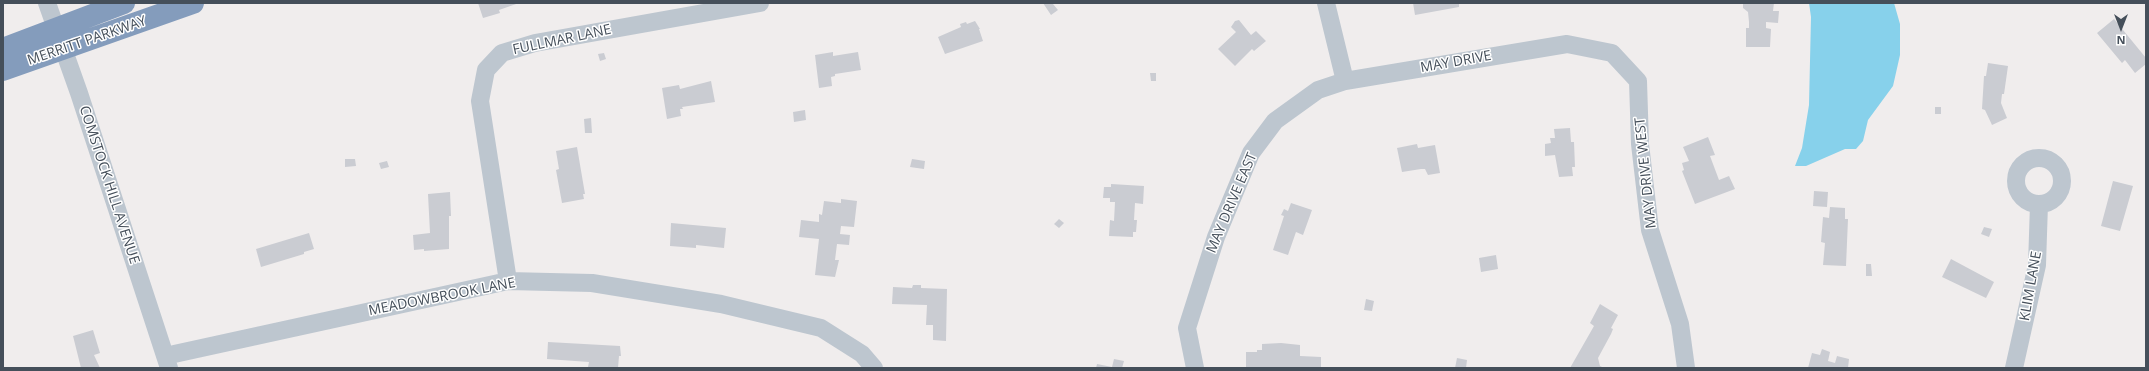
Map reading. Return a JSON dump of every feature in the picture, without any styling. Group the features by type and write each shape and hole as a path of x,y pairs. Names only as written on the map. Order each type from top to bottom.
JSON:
{"highway":[{"name":"MERRITT PARKWAY","path":"3,49 124,3"},
{"name":"MERRITT PARKWAY","path":"3,70 193,3"}],"street":[{"name":"COMSTOCK HILL AVENUE","path":"48,3 167,362"},
{"name":"FULLMAR LANE","path":"508,281 480,101 486,70 502,53 535,43 760,3"},
{"path":"1326,3 1345,81"},
{"name":"MAY DRIVE","path":"1345,81 1567,44"},
{"name":"MAY DRIVE WEST","path":"1567,44 1612,53 1638,81 1640,144 1650,230 1680,324 1686,368"},
{"name":"MAY DRIVE EAST","path":"1195,368 1187,328 1216,237 1251,153 1275,121 1318,90 1345,81"},
{"name":"KLIM LANE","path":"2014,368 2037,265 2039,204"},
{"name":"MEADOWBROOK LANE","path":"167,362 508,281 592,283 728,305 821,328 862,354 874,368"}],"water":[{"path":"1809,3 1894,3 1900,24 1900,55 1893,86 1868,120 1863,141 1856,149 1845,149 1806,166 1795,166 1802,148 1809,105 1811,17"}],"building":[{"path":"478,3 519,3 499,10 500,13 483,18"},
{"path":"1043,3 1055,3 1053,4 1058,10 1051,15"},
{"path":"1413,3 1459,3 1459,7 1415,15"},
{"path":"1743,3 1774,3 1773,11 1779,11 1778,23 1766,22 1766,28 1771,29 1770,47 1746,47 1746,28 1749,28 1749,22 1748,12 1743,8"},
{"path":"2114,19 2146,58 2146,64 2135,73 2125,60 2122,63 2097,33"},
{"path":"1239,20 1251,35 1256,31 1266,41 1254,51 1252,49 1235,66 1218,49 1236,32 1231,27 1235,21"},
{"path":"975,21 980,29 983,41 945,54 938,37 961,27 960,24 966,22 967,24"},
{"path":"833,52 833,56 858,52 861,70 835,74 835,76 831,77 832,86 819,88 815,55"},
{"path":"604,53 606,59 600,61 598,54"},
{"path":"1988,63 2008,66 2004,94 2002,94 2001,103 2007,118 1992,125 1985,110 1982,109 1984,76 1986,76"},
{"path":"1150,73 1156,73 1156,81 1151,81"},
{"path":"711,81 715,102 682,107 683,109 680,109 681,116 667,119 662,88 679,85 680,89"},
{"path":"1935,107 1941,107 1941,114 1935,114"},
{"path":"805,110 806,120 794,122 793,112"},
{"path":"591,118 592,133 585,133 584,119"},
{"path":"1570,128 1571,142 1574,142 1575,167 1572,167 1573,176 1559,177 1555,155 1545,156 1545,144 1551,143 1550,138 1555,138 1554,129"},
{"path":"1708,137 1715,155 1710,156 1719,180 1729,176 1735,189 1695,204 1682,171 1684,170 1682,163 1689,161 1683,147"},
{"path":"1417,144 1418,148 1435,145 1440,173 1428,175 1425,169 1402,172 1397,148"},
{"path":"577,147 585,194 583,194 584,199 562,203 556,170 559,169 556,151"},
{"path":"345,159 355,159 356,166 345,167"},
{"path":"912,159 925,161 924,169 910,167"},
{"path":"387,161 389,167 381,169 379,163"},
{"path":"2113,181 2133,186 2120,231 2101,226"},
{"path":"1111,184 1144,186 1143,204 1135,203 1134,220 1137,220 1136,232 1133,232 1133,237 1109,236 1110,220 1114,221 1115,202 1110,202 1110,198 1103,198 1104,187 1111,187"},
{"path":"1814,191 1828,192 1827,207 1813,206"},
{"path":"450,192 451,216 449,216 449,249 424,251 424,249 414,250 413,235 430,233 428,194"},
{"path":"841,199 857,201 854,227 841,226 840,234 850,235 849,245 837,244 835,260 839,260 835,277 815,275 819,239 799,237 801,220 819,222 819,214 822,215 824,201 841,203"},
{"path":"1291,203 1312,210 1303,235 1296,232 1288,255 1273,250 1284,216 1281,215 1284,209 1288,211"},
{"path":"1830,207 1845,208 1845,219 1848,219 1846,266 1823,265 1825,243 1821,242 1823,217 1829,218"},
{"path":"1059,219 1064,223 1059,228 1054,224"},
{"path":"671,223 726,228 724,248 696,245 696,248 670,246"},
{"path":"1984,227 1992,229 1989,237 1981,234"},
{"path":"309,233 314,249 304,252 304,254 261,267 256,249"},
{"path":"1496,255 1498,269 1481,272 1479,258"},
{"path":"1951,259 1994,282 1986,298 1942,277"},
{"path":"1866,264 1871,264 1872,276 1866,276"},
{"path":"913,285 921,285 921,288 947,289 946,341 933,340 933,325 926,325 927,305 892,304 893,287 912,288"},
{"path":"1366,299 1374,301 1372,311 1364,310"},
{"path":"1600,304 1618,315 1611,328 1613,329 1611,334 1598,358 1600,366 1604,368 1570,368 1594,326 1590,323"},
{"path":"93,330 100,353 94,355 100,368 81,368 73,336"},
{"path":"548,342 620,346 621,356 619,356 618,368 588,367 589,362 547,359"},
{"path":"1281,343 1300,345 1300,356 1321,357 1321,368 1246,368 1246,352 1257,352 1257,350 1262,350 1262,344"},
{"path":"1822,349 1830,352 1828,361 1835,363 1837,356 1849,359 1848,368 1808,368 1812,353 1820,355"},
{"path":"1457,358 1467,360 1466,368 1455,368"},
{"path":"1114,359 1124,361 1122,368 1096,368 1097,364 1112,367"}]}
